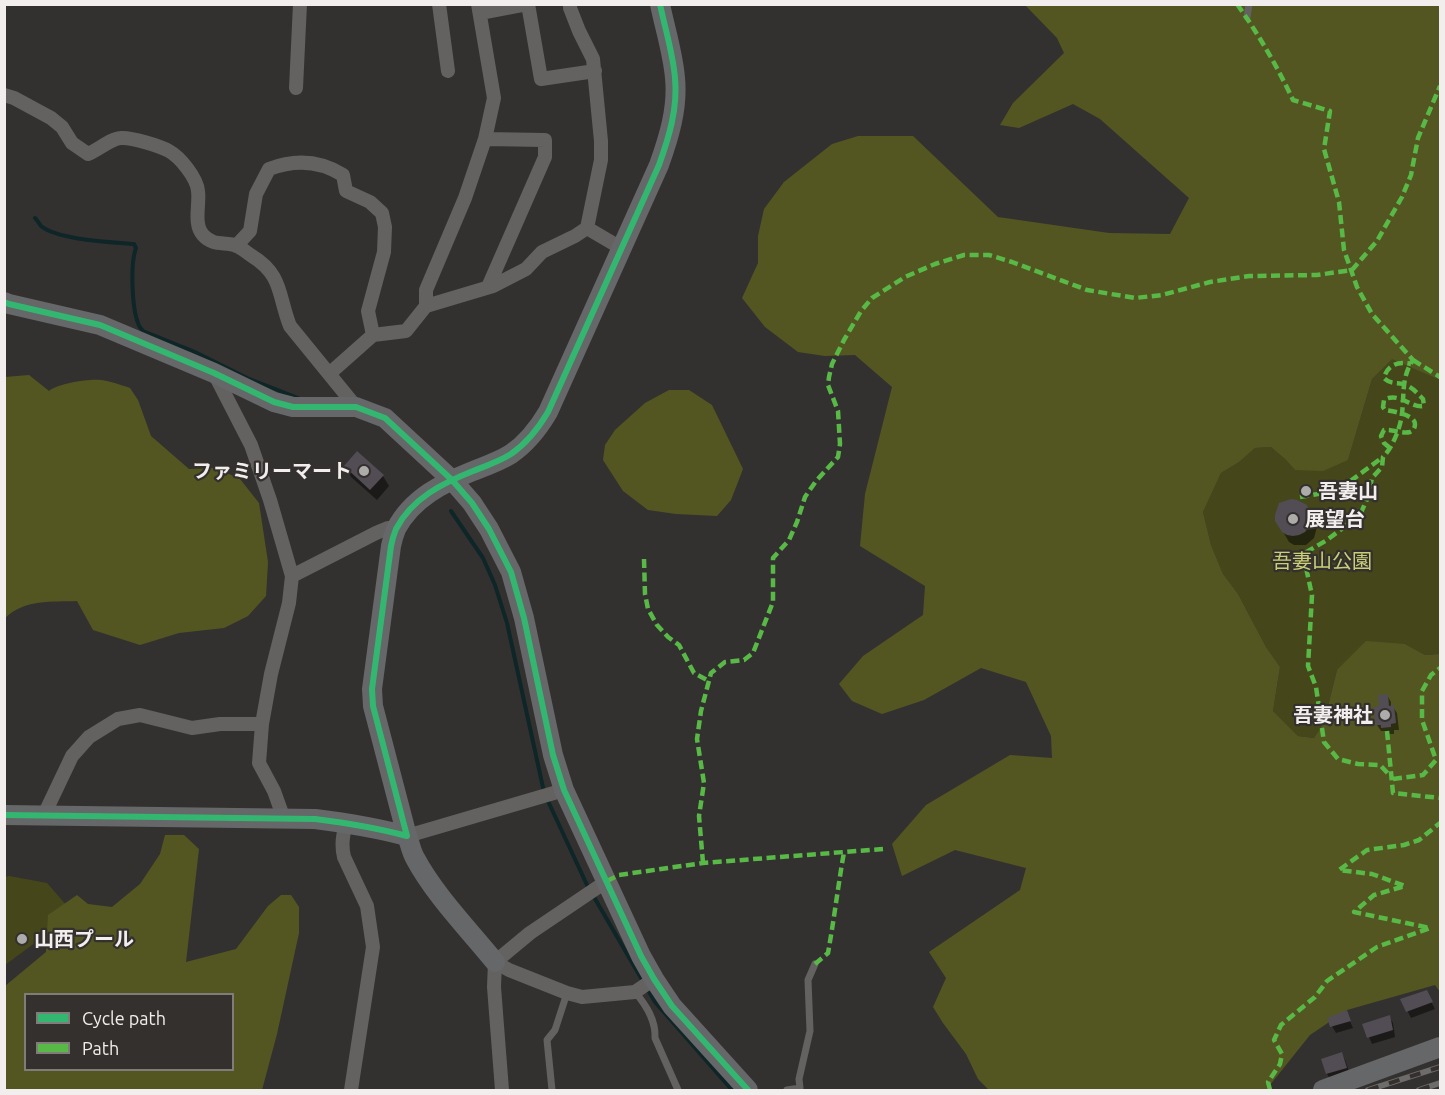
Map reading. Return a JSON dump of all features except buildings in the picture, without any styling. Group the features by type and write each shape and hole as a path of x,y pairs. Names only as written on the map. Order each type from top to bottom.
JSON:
{"street":[{"path":"296,88 300,4"},
{"path":"439,4 448,71"},
{"path":"426,306 426,290 465,198 485,139 494,98 479,9 528,4 541,79 594,71"},
{"path":"329,374 373,335 406,331 426,306 488,287 526,269 542,252 587,228 601,160 601,141 593,59 579,31 570,4"},
{"path":"645,986 582,997 509,970 495,962 441,896 414,856 373,706 372,690 391,546 396,529 410,509 432,490 511,454 539,428 659,165 668,138 675,99 672,57 660,4"},
{"path":"4,95 51,118 62,127 72,143 88,154 118,138 131,138 169,151 180,160 193,177 198,189 198,224 201,233 207,239 219,244 236,246 263,262 279,287 290,326 356,407"},
{"path":"485,139 545,140 545,157 488,287"},
{"path":"236,246 250,231 256,194 269,169 285,163 316,163 332,168 343,175 346,191 370,202 382,213 385,227 384,252 368,312 373,335"},
{"path":"587,228 621,249"},
{"path":"4,302 100,325 214,373 274,402 293,407 356,407 385,418 452,480 472,503 489,529 511,572 524,618 560,791 641,956 645,986 672,1006 748,1090"},
{"path":"214,373 251,445 292,576 289,603 271,674 262,724 259,763 274,791 285,819"},
{"path":"292,576 376,533 388,528 396,529"},
{"path":"44,815 72,756 89,737 118,719 140,715 192,728 220,724 262,724"},
{"path":"4,815 315,819 346,822 407,836 560,791"},
{"path":"346,822 342,849 367,906 373,947 351,1090"},
{"path":"502,1090 494,987 495,962 530,933 604,883"},
{"path":"1323,1090 1440,1047"}],"lane":[{"path":"1247,17 1249,4"},
{"path":"787,1090 800,1088 799,1079 810,1031 808,980 816,964"},
{"path":"645,986 647,1005 656,1030 655,1038 678,1090"},
{"path":"552,1090 547,1040 555,1030 567,993"}],"green space":[{"name":"吾妻山公園","path":"1392,358 1440,380 1440,654 1425,655 1405,644 1337,670 1324,722 1314,738 1298,736 1273,711 1280,667 1266,647 1238,594 1223,574 1211,545 1203,512 1221,473 1239,462 1255,448 1271,447 1295,470 1348,460 1372,379"},
{"name":"山西プール","path":"5,877 47,883 74,914 5,965"}],"shaded area":[{"path":"1025,5 1440,5 1440,380 1392,359 1372,379 1348,460 1323,471 1295,470 1271,447 1255,448 1239,462 1221,473 1203,512 1211,545 1223,574 1238,594 1266,647 1280,667 1273,711 1298,736 1314,738 1324,722 1337,670 1366,641 1405,644 1425,655 1440,654 1440,992 1435,985 1347,1010 1310,1035 1266,1090 989,1090 978,1079 966,1054 933,1007 946,978 929,952 1020,890 1026,868 955,850 902,876 892,844 926,805 1010,755 1052,758 1051,736 1026,682 981,668 924,700 882,714 852,701 839,684 863,656 923,615 925,586 860,546 865,494 892,387 855,355 825,356 798,352 765,327 742,298 758,263 758,236 764,209 784,182 832,144 858,136 913,136 998,217 1109,233 1170,234 1189,198 1100,119 1073,104 1019,128 1000,125 1013,103 1064,53 1057,38"},
{"path":"29,375 49,391 67,384 95,380 108,381 130,388 138,400 151,436 189,469 216,468 240,479 259,503 268,562 266,596 248,616 224,628 179,633 140,645 93,630 77,601 48,602 21,607 5,618 5,377"},
{"path":"669,390 689,390 712,405 743,469 731,500 717,516 648,510 623,491 603,460 605,445 615,430 645,403"},
{"path":"165,835 184,835 199,849 186,962 236,949 268,906 281,895 291,895 299,907 299,933 262,1090 5,1090 5,986 46,952 48,915 77,895 88,904 112,907 140,884 160,854"}],"waterway":[{"path":"35,218 41,226 59,234 85,240 134,244 136,248 132,275 133,297 138,324 143,331 195,352 247,378 298,398"},
{"path":"451,511 483,558 495,585 507,623 544,792"},
{"path":"547,799 587,885 655,1002 732,1090"}],"railway":[{"path":"1368,1090 1440,1067"},
{"path":"1419,1090 1440,1083"}],"marked path":[{"path":"1237,4 1253,27 1293,100 1330,111 1324,149 1339,202 1344,250 1357,287 1372,314 1413,360 1404,383 1399,428 1383,457 1382,467 1372,478 1368,497 1360,515 1327,540 1303,554 1312,595 1308,666 1316,687 1324,742 1338,759 1358,764 1380,765 1393,779"},
{"path":"703,863 699,816 704,783 697,739 701,711 711,673 725,662 744,660 753,653 773,602 773,558 789,540 805,497 838,457 840,444 838,411 828,385 829,377 832,364 844,340 861,311 872,298 905,277 964,255 989,255 1087,290 1135,298 1162,295 1210,282 1249,276 1317,275 1352,270 1377,241 1402,197 1411,175 1418,138 1440,86"},
{"path":"1413,360 1440,377"},
{"path":"1390,448 1381,436 1384,430 1410,432 1414,429 1415,424 1408,416 1385,410 1384,400 1395,398 1424,406 1423,399 1410,387 1390,382 1384,378 1390,367 1402,363 1411,364"},
{"path":"1300,497 1337,491 1383,457"},
{"path":"644,559 648,609 657,625 679,645 694,673 709,681"},
{"path":"1393,779 1423,775 1436,760 1422,720 1422,691 1431,675 1440,668"},
{"path":"1387,731 1393,793 1440,798"},
{"path":"1270,1090 1268,1082 1280,1064 1282,1054 1274,1040 1281,1025 1315,997 1327,981 1377,947 1430,928 1354,912 1374,895 1405,886 1372,874 1339,870 1367,850 1404,845 1419,840 1440,823"},
{"path":"607,881 619,875 703,863 883,849"},
{"path":"815,964 828,953 844,852"}],"cycle path":[{"path":"4,815 315,819 407,836 373,706 372,689 394,535 403,518 419,500 451,481 511,454 532,435 548,412 659,165 669,133 676,89 671,50 660,4"},
{"path":"4,302 100,325 214,373 274,402 293,407 356,407 385,418 452,480 472,503 489,529 511,572 524,618 553,755 564,790 641,956 672,1006 748,1090"}],"place":[{"name":"ファミリーマート","path":"364,471"},
{"name":"吾妻山","path":"1306,491"},
{"name":"展望台","path":"1293,519"},
{"name":"吾妻神社","path":"1385,715"},
{"name":"山西プール","path":"22,939"}]}
